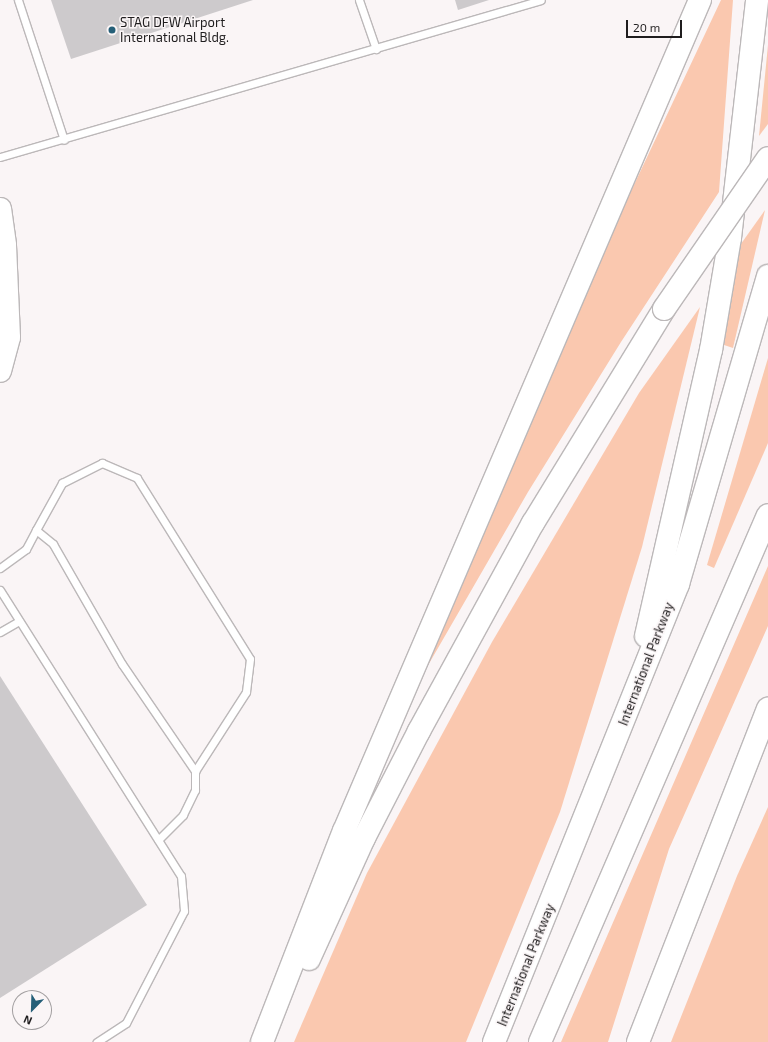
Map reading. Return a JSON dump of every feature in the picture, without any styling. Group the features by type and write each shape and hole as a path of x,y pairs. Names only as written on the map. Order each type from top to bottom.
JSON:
{"highway":[{"path":"262,1042 348,823 700,0"},
{"path":"634,693 711,350 730,238 757,0"},
{"path":"272,1042 364,838 419,731 533,523 664,310 768,158"},
{"name":"International Parkway","path":"494,1042 597,794 634,693 678,584 768,276"},
{"path":"540,1042 768,515"},
{"path":"638,1042 768,708"}],"street":[{"path":"0,208 5,245 9,337 0,370"}],"lane":[{"path":"18,0 64,140"},
{"path":"359,0 376,49"},
{"path":"0,157 64,140 541,0"},
{"path":"0,568 26,550 62,483 102,463 137,478 250,659 246,692 194,771"},
{"path":"36,530 53,544 122,664 194,771 195,790 183,814 158,840"},
{"path":"0,590 181,876 184,911 126,1023 97,1042"},
{"path":"0,632 19,621"}],"shaded area":[{"path":"721,0 733,0 719,192 621,342 528,492 423,674 593,272"},
{"path":"768,45 768,124 759,136"},
{"path":"765,210 733,348 724,345 738,248"},
{"path":"700,307 642,547 560,812 466,1042 294,1042 367,873 492,642 639,393"},
{"path":"768,358 768,443 714,568 707,565"},
{"path":"768,566 768,626 669,849 608,1042 561,1042"},
{"path":"768,807 768,1042 671,1042 737,876"}],"building":[{"name":"STAG DFW Airport International Bldg.","path":"51,0 253,0 71,59"},
{"path":"455,0 489,0 458,10"},
{"path":"0,676 147,905 0,998"}],"place":[{"name":"STAG DFW Airport International Bldg.","path":"112,30"}]}
